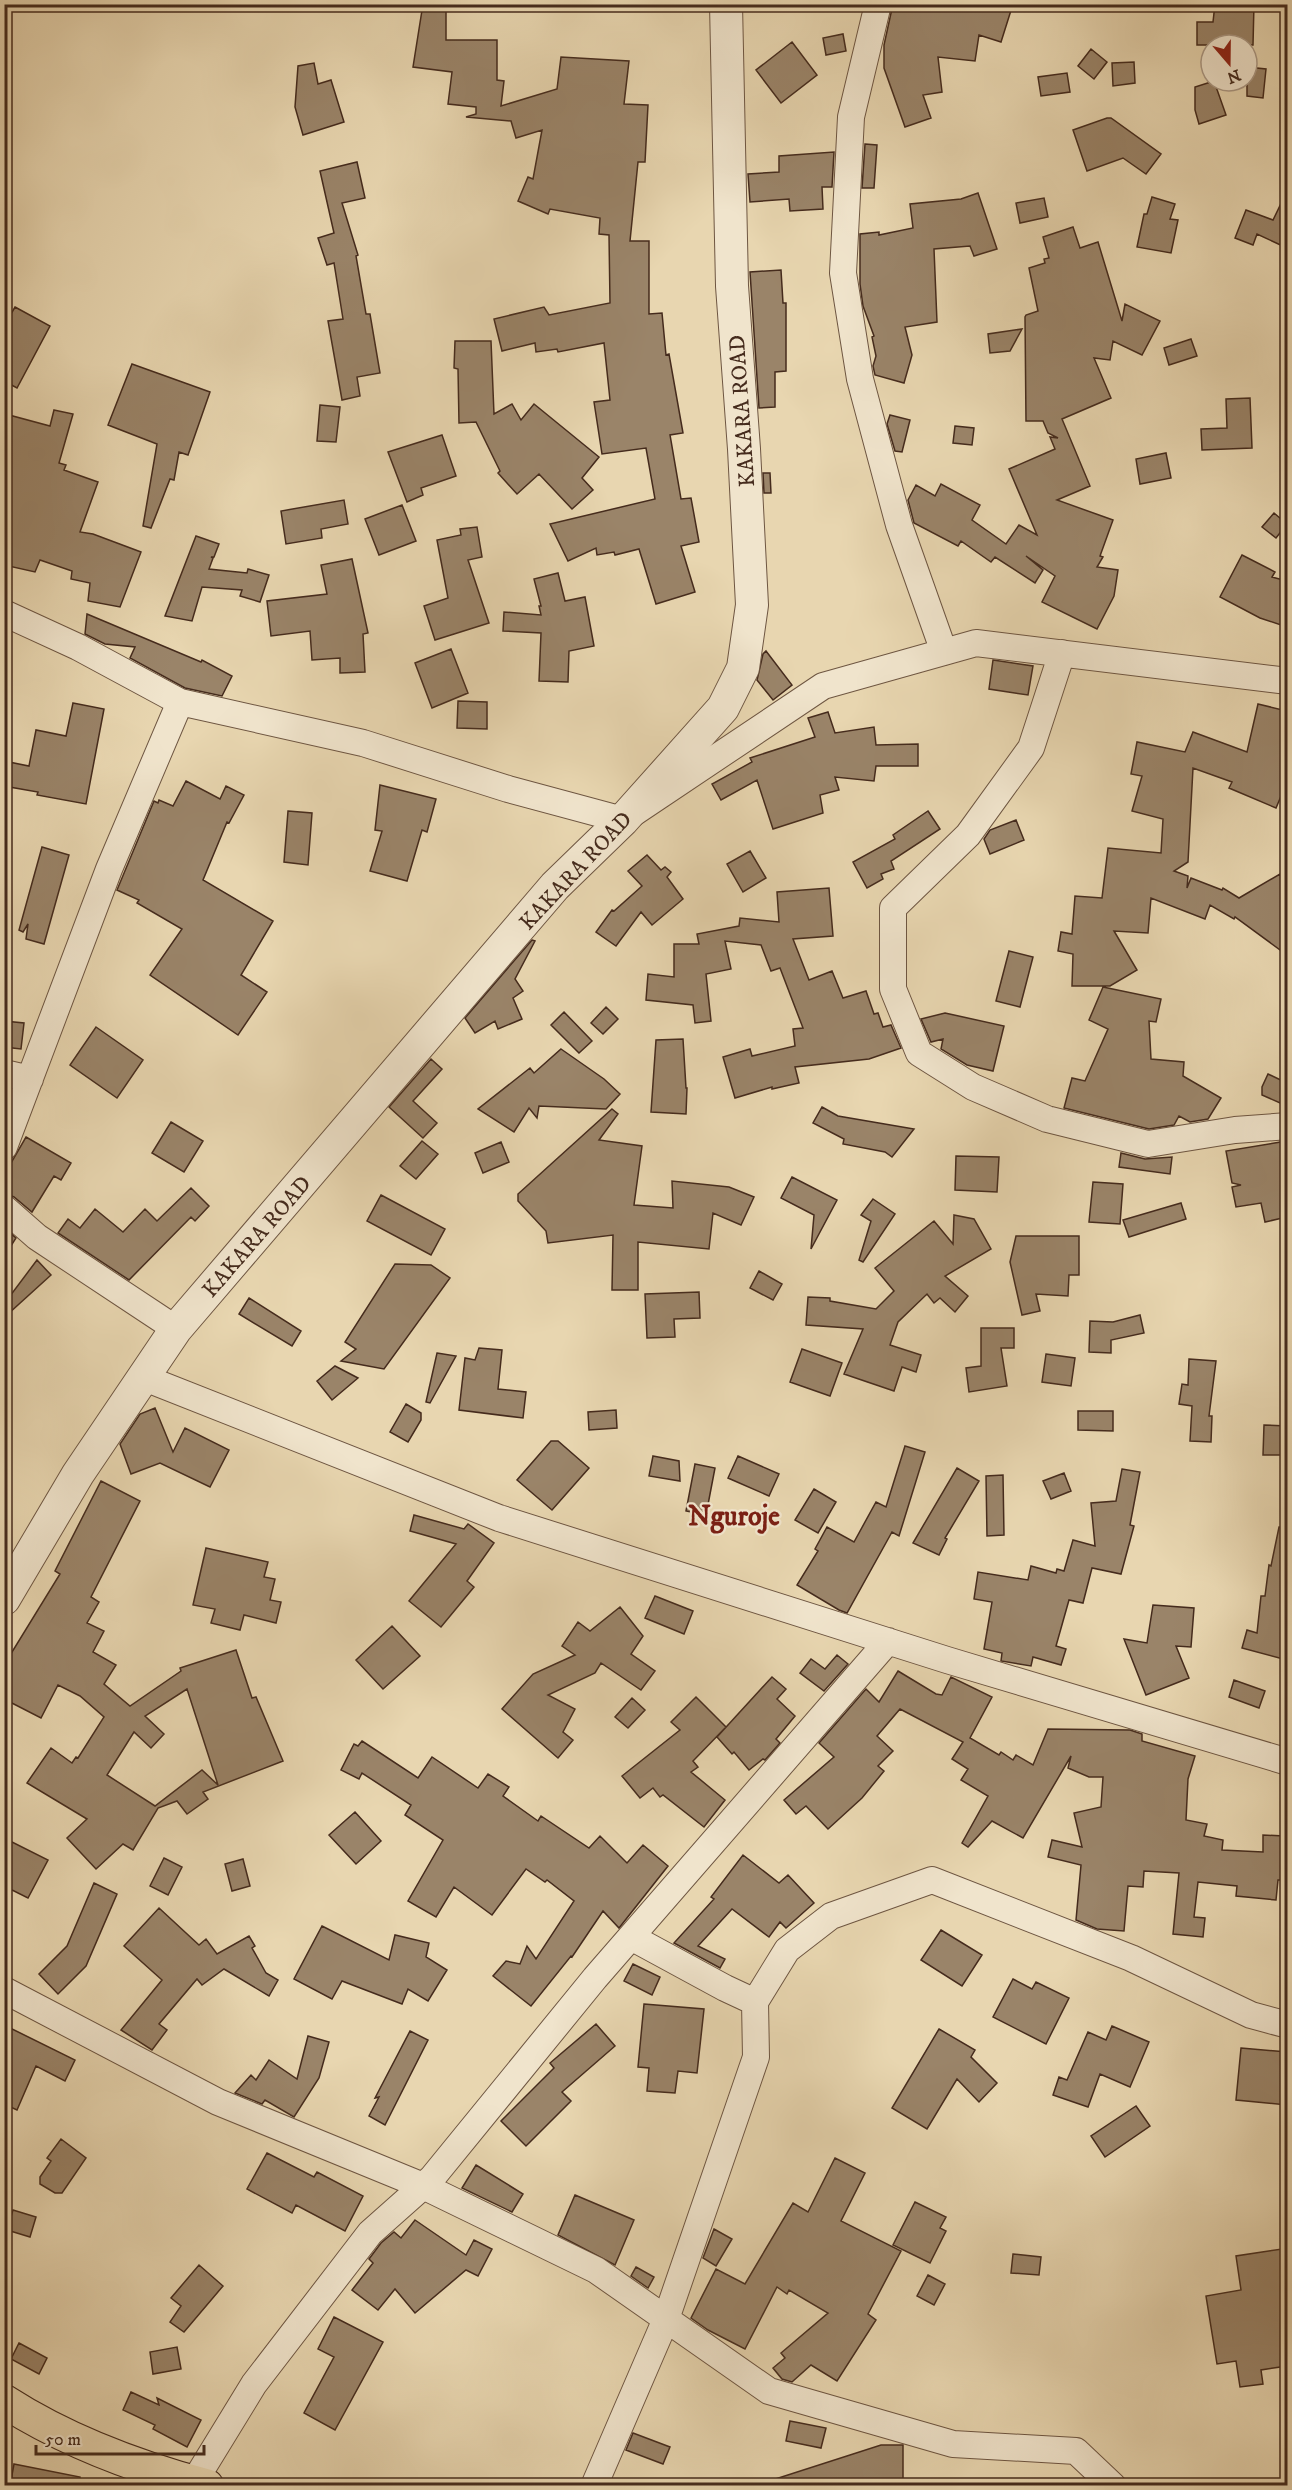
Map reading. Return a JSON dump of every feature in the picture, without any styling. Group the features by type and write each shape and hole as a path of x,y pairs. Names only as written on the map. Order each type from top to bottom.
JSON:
{"main road":[{"path":"4,2401 88,2446 162,2474 200,2484"}],"street":[{"name":"KAKARA ROAD","path":"4,1599 78,1474 176,1329 555,886 623,820 723,708 743,668 752,605 744,448 732,286 726,4"},
{"path":"878,4 851,117 843,273 861,379 899,525 944,651"},
{"path":"4,613 78,647 180,702 363,743 508,789 623,820 823,686 976,643 1287,681"},
{"path":"1062,653 1031,748 968,835 893,908 893,989 919,1053 973,1087 1047,1119 1148,1144 1235,1130 1287,1126"},
{"path":"4,1147 109,869 180,702"},
{"path":"4,1073 30,1079"},
{"path":"4,1208 37,1238 176,1329"},
{"path":"142,1377 499,1518 888,1641 1287,1762"},
{"path":"200,2484 254,2384 370,2233 423,2186 631,1937 888,1641"},
{"path":"594,2486 666,2319 756,2057 755,2002 787,1950 831,1916 932,1880 1131,1958 1251,2015 1287,2025"},
{"path":"631,1937 755,2002"},
{"path":"4,1990 218,2102 423,2186 596,2270 769,2391 953,2444 1076,2451 1113,2486"}],"building":[{"path":"423,4 446,4 446,40 497,40 497,80 504,81 501,106 557,89 561,57 629,61 624,104 648,105 645,162 638,162 630,241 649,241 649,314 662,313 666,355 669,354 683,433 670,435 681,499 691,498 699,542 681,546 695,592 656,604 639,549 615,555 614,552 597,555 596,548 568,561 550,524 655,499 646,448 602,454 594,402 610,400 604,343 558,352 557,349 536,352 535,343 502,351 494,319 544,307 549,315 610,303 609,235 599,234 600,218 550,209 548,214 518,201 528,177 533,179 542,130 516,138 511,121 466,117 476,114 476,107 448,104 452,72 413,67"},
{"path":"893,4 1013,4 1001,42 979,35 975,61 938,57 942,92 923,95 931,118 905,127 884,68 884,45"},
{"path":"1215,4 1254,4 1253,33 1199,33 1199,45 1197,45 1197,22 1213,22"},
{"path":"843,34 846,51 826,55 823,38"},
{"path":"792,42 817,75 781,103 756,70"},
{"path":"1091,49 1107,62 1094,79 1078,66"},
{"path":"1134,62 1135,83 1113,86 1112,63"},
{"path":"314,63 318,84 331,80 344,122 303,135 295,107 298,66"},
{"path":"1259,68 1266,69 1263,98 1247,96 1247,93 1259,93"},
{"path":"1067,73 1070,92 1041,96 1038,77"},
{"path":"1199,86 1199,93 1218,93 1226,115 1199,124 1195,110 1195,87"},
{"path":"1111,118 1161,154 1146,174 1123,158 1087,171 1073,130"},
{"path":"865,144 877,145 874,188 862,188"},
{"path":"834,152 832,187 822,187 823,209 790,211 789,199 750,202 748,174 779,172 779,156"},
{"path":"357,162 365,198 342,203 358,255 356,256 366,314 370,314 380,373 357,377 360,396 342,400 328,321 343,319 334,263 327,265 318,238 334,233 320,171"},
{"path":"1287,191 1287,248 1257,234 1253,245 1235,238 1246,210 1273,220"},
{"path":"978,193 997,249 974,256 970,246 934,249 937,322 905,327 912,355 904,383 875,375 873,366 876,356 872,337 874,336 863,306 860,284 860,234 879,232 879,235 913,228 910,204 961,199"},
{"path":"1152,197 1175,204 1170,219 1178,220 1171,253 1137,247 1144,214 1147,214"},
{"path":"1044,198 1048,217 1020,223 1016,203"},
{"path":"1073,227 1080,248 1098,242 1122,321 1125,304 1160,321 1142,355 1113,341 1110,360 1094,358 1111,398 1062,419 1090,486 1057,500 1113,520 1100,556 1103,557 1097,567 1118,570 1114,596 1097,629 1042,602 1055,576 1026,556 1043,570 1035,583 995,557 991,562 961,541 958,546 914,523 908,500 916,485 935,496 941,484 980,505 972,520 1006,544 1019,525 1037,535 1009,469 1055,449 1050,437 1058,438 1048,433 1043,421 1026,421 1025,317 1038,311 1029,268 1045,263 1044,259 1049,258 1043,237"},
{"path":"781,270 783,303 786,303 786,371 775,372 775,407 759,408 750,272"},
{"path":"15,307 50,326 17,388 4,381 4,326"},
{"path":"1022,329 1010,351 990,353 988,334"},
{"path":"1191,339 1197,356 1169,365 1164,348"},
{"path":"455,341 491,341 494,414 512,404 521,420 534,404 599,457 582,478 593,490 572,509 539,474 517,494 498,473 500,471 476,422 459,423 458,369 454,368"},
{"path":"132,364 210,392 188,455 179,452 174,480 170,479 151,528 143,526 157,444 108,425"},
{"path":"1250,398 1252,448 1202,450 1201,429 1227,428 1226,399"},
{"path":"320,405 340,407 336,442 317,441"},
{"path":"54,410 73,414 59,463 66,465 64,470 98,482 80,532 93,534 141,552 120,607 88,601 90,583 71,579 72,571 40,560 35,572 4,565 4,431 9,415 50,426"},
{"path":"890,415 910,420 902,452 895,451 887,424"},
{"path":"955,426 974,428 972,445 953,443"},
{"path":"442,435 456,476 421,488 423,495 407,502 388,452"},
{"path":"1166,453 1171,478 1140,484 1136,459"},
{"path":"763,473 770,473 771,493 764,493"},
{"path":"344,500 348,524 321,529 322,538 286,544 281,511"},
{"path":"402,505 416,541 379,555 365,519"},
{"path":"1274,513 1287,524 1276,538 1262,527"},
{"path":"477,527 482,557 468,560 489,623 435,640 424,606 448,598 437,540 461,535 460,529"},
{"path":"196,536 219,544 214,557 211,557 213,558 209,569 247,573 248,569 269,575 260,602 240,596 242,590 202,587 192,621 165,616"},
{"path":"1242,555 1275,572 1272,577 1287,581 1287,627 1260,618 1220,597"},
{"path":"352,559 368,633 363,634 365,672 340,673 340,658 312,660 310,631 271,636 267,601 327,594 321,565"},
{"path":"558,573 565,601 585,597 594,646 569,651 568,682 539,681 541,633 503,631 504,612 541,615 534,579"},
{"path":"87,614 201,662 202,660 232,676 222,696 185,688 130,658 135,647 105,644 85,634"},
{"path":"451,649 468,693 432,708 415,663"},
{"path":"766,651 792,685 773,700 757,680 763,654"},
{"path":"993,660 1033,666 1028,695 989,689"},
{"path":"458,701 487,702 487,729 457,728"},
{"path":"73,703 104,709 86,804 4,786 4,761 29,766 36,730 66,736"},
{"path":"1258,704 1287,711 1287,782 1276,808 1229,788 1232,782 1193,768 1188,862 1174,871 1188,876 1187,888 1191,878 1222,890 1223,888 1239,898 1280,874 1287,886 1287,955 1235,917 1234,919 1210,905 1205,919 1151,898 1148,933 1114,931 1137,970 1110,986 1072,986 1073,954 1058,951 1061,932 1072,934 1075,896 1102,898 1108,848 1161,853 1163,819 1132,811 1142,776 1131,774 1137,742 1185,752 1193,732 1247,752"},
{"path":"828,712 835,733 874,727 876,745 918,744 918,766 876,766 874,781 835,777 839,790 820,795 823,813 773,829 757,780 721,800 712,784 752,762 750,758 815,737 808,718"},
{"path":"186,781 220,799 226,786 244,795 229,823 227,822 203,880 273,921 241,975 267,992 238,1035 150,975 182,929 137,903 139,900 117,890 154,801 158,803 159,800 173,806"},
{"path":"380,785 436,799 427,832 422,830 407,881 370,871 382,831 375,830"},
{"path":"288,811 312,813 308,865 284,862"},
{"path":"928,811 940,829 891,861 894,869 881,874 883,879 867,888 853,862 895,839 893,835"},
{"path":"1016,820 1024,840 990,854 984,839 990,830"},
{"path":"42,847 69,855 44,944 26,939 28,924 23,932 19,930"},
{"path":"750,851 766,878 743,892 727,864"},
{"path":"647,855 661,870 665,867 671,872 667,877 683,899 652,925 641,912 616,946 596,932 612,910 614,911 642,886 628,871"},
{"path":"829,888 833,936 793,939 809,980 832,971 843,998 866,991 874,1014 878,1013 883,1027 891,1025 901,1048 869,1059 795,1067 799,1083 772,1089 772,1087 735,1098 723,1057 750,1049 752,1056 795,1046 793,1029 803,1028 780,968 771,971 761,945 725,941 731,969 706,974 711,1021 695,1023 693,1005 646,1000 648,974 674,977 674,944 699,944 697,934 739,926 740,918 779,922 777,892"},
{"path":"532,940 535,941 515,979 523,991 513,998 522,1019 498,1029 495,1021 475,1033 465,1018"},
{"path":"1009,951 1033,957 1020,1007 996,1001"},
{"path":"1103,987 1161,999 1156,1022 1149,1021 1151,1059 1184,1062 1183,1076 1221,1098 1208,1119 1190,1122 1179,1116 1174,1125 1149,1129 1064,1108 1072,1078 1085,1081 1108,1029 1089,1020"},
{"path":"606,1007 618,1019 603,1034 591,1023"},
{"path":"564,1012 592,1041 579,1053 551,1025"},
{"path":"945,1013 1004,1026 993,1071 967,1065 941,1049 943,1039 931,1042 921,1019"},
{"path":"4,1021 24,1023 21,1049 4,1047"},
{"path":"96,1027 143,1060 117,1098 70,1065"},
{"path":"683,1039 687,1088 686,1114 651,1112 656,1040"},
{"path":"561,1049 604,1079 620,1094 606,1109 539,1106 537,1118 529,1108 514,1132 478,1109 530,1068 534,1073"},
{"path":"431,1059 442,1069 413,1101 437,1123 423,1138 389,1107"},
{"path":"1268,1074 1287,1083 1287,1106 1262,1095 1262,1087"},
{"path":"822,1107 838,1116 914,1129 892,1157 885,1152 843,1144 844,1139 813,1123"},
{"path":"612,1109 618,1114 599,1140 642,1146 634,1205 673,1208 672,1181 729,1187 754,1197 741,1225 713,1213 709,1249 638,1242 638,1290 612,1290 613,1235 548,1243 546,1231 518,1201 518,1194"},
{"path":"171,1122 203,1141 184,1172 152,1153"},
{"path":"26,1137 71,1163 61,1180 54,1176 32,1212 14,1197 4,1193 4,1175"},
{"path":"422,1141 438,1154 416,1179 400,1166"},
{"path":"1287,1141 1287,1217 1265,1222 1261,1203 1236,1207 1232,1187 1241,1185 1232,1183 1226,1151"},
{"path":"501,1142 509,1162 483,1173 475,1153"},
{"path":"1121,1153 1145,1159 1172,1157 1170,1174 1119,1167"},
{"path":"956,1156 999,1157 997,1192 955,1190"},
{"path":"792,1177 837,1200 811,1249 814,1215 781,1198"},
{"path":"1093,1182 1123,1184 1120,1224 1089,1222"},
{"path":"191,1188 209,1206 195,1221 191,1217 129,1280 58,1233 68,1219 80,1228 95,1209 123,1232 145,1209 157,1221"},
{"path":"381,1195 445,1229 431,1255 367,1221"},
{"path":"873,1199 895,1214 863,1262 859,1260 871,1221 861,1215"},
{"path":"1181,1203 1186,1219 1129,1237 1123,1220"},
{"path":"954,1215 974,1219 991,1249 945,1276 968,1296 955,1312 940,1298 934,1303 927,1294 898,1322 890,1345 921,1355 916,1372 902,1367 894,1391 844,1374 863,1329 806,1325 808,1297 830,1298 830,1301 876,1309 894,1291 875,1268 934,1221 953,1244"},
{"path":"4,1228 16,1238 4,1257"},
{"path":"1016,1236 1079,1236 1079,1275 1069,1275 1068,1296 1036,1294 1040,1311 1022,1315 1010,1262"},
{"path":"37,1260 51,1275 8,1314 4,1311 4,1304"},
{"path":"395,1264 431,1265 450,1278 384,1369 341,1361 356,1349 345,1342"},
{"path":"759,1271 782,1284 773,1300 750,1288"},
{"path":"699,1292 700,1318 674,1319 675,1337 647,1338 645,1294"},
{"path":"249,1298 301,1331 292,1346 239,1314"},
{"path":"1140,1315 1144,1333 1111,1340 1111,1353 1089,1352 1090,1321 1113,1322"},
{"path":"981,1328 1014,1328 1014,1348 1001,1348 1007,1386 969,1392 966,1368 981,1366"},
{"path":"479,1348 502,1350 498,1389 526,1392 523,1418 459,1410 465,1358 475,1360"},
{"path":"802,1349 842,1363 830,1396 790,1382"},
{"path":"437,1353 456,1356 430,1403 426,1402"},
{"path":"1046,1354 1075,1358 1071,1386 1042,1382"},
{"path":"1189,1359 1216,1361 1209,1416 1212,1416 1211,1442 1190,1441 1192,1406 1179,1404 1182,1384 1188,1385"},
{"path":"335,1366 358,1378 332,1400 317,1381"},
{"path":"406,1404 421,1413 421,1420 408,1442 390,1432"},
{"path":"155,1408 173,1452 185,1428 229,1450 210,1487 160,1463 131,1474 120,1444 140,1414"},
{"path":"616,1410 617,1428 589,1430 588,1412"},
{"path":"1078,1411 1113,1411 1113,1431 1078,1430"},
{"path":"1264,1425 1287,1426 1287,1455 1263,1455"},
{"path":"551,1441 558,1441 589,1468 552,1510 517,1480"},
{"path":"905,1446 925,1452 899,1536 892,1532 847,1613 797,1585 818,1551 815,1549 827,1527 854,1542 876,1502 886,1507"},
{"path":"653,1456 679,1461 680,1481 649,1476"},
{"path":"738,1456 779,1474 769,1496 728,1478"},
{"path":"695,1464 715,1468 706,1515 686,1511"},
{"path":"957,1468 979,1481 945,1538 947,1539 939,1555 913,1543"},
{"path":"1122,1469 1140,1472 1130,1525 1134,1526 1121,1574 1092,1568 1083,1603 1069,1600 1056,1646 1066,1649 1061,1665 1033,1657 1031,1666 1001,1661 1002,1653 984,1649 992,1602 974,1599 978,1572 1028,1580 1031,1566 1056,1573 1057,1569 1064,1571 1073,1540 1095,1546 1091,1503 1116,1501"},
{"path":"1064,1473 1071,1491 1051,1499 1043,1481"},
{"path":"1003,1475 1004,1535 987,1536 986,1476"},
{"path":"101,1481 140,1501 91,1597 99,1602 87,1623 104,1631 93,1652 116,1665 104,1684 130,1706 181,1671 180,1668 236,1650 252,1698 256,1697 283,1761 203,1792 208,1799 187,1814 177,1801 158,1808 133,1850 123,1844 96,1869 67,1838 87,1819 27,1783 51,1748 72,1763 76,1757 78,1758 104,1717 80,1696 58,1685 41,1718 4,1699 4,1665 60,1574 55,1571","holes":["187,1689 218,1785 202,1770 155,1806 107,1775 134,1732 151,1748 164,1734 145,1716"]},
{"path":"814,1489 836,1502 818,1533 795,1520"},
{"path":"414,1515 464,1529 468,1524 494,1543 467,1581 474,1587 441,1627 409,1601 456,1544 410,1531"},
{"path":"1279,1527 1287,1528 1287,1660 1242,1648 1247,1630 1257,1633 1261,1596 1265,1596 1269,1565 1271,1566"},
{"path":"206,1548 268,1562 264,1577 275,1579 270,1600 281,1602 276,1623 244,1615 240,1630 211,1623 215,1609 193,1605"},
{"path":"655,1596 693,1611 684,1634 645,1618"},
{"path":"1153,1605 1194,1608 1191,1647 1176,1646 1189,1678 1146,1695 1124,1639 1147,1643"},
{"path":"620,1607 643,1636 631,1654 655,1671 641,1690 601,1663 595,1673 548,1695 575,1709 563,1732 573,1740 558,1758 502,1709 533,1674 575,1655 562,1646 578,1622 590,1631"},
{"path":"392,1626 420,1656 383,1689 356,1660"},
{"path":"837,1655 848,1664 824,1691 800,1673 811,1659 825,1669"},
{"path":"898,1671 936,1694 942,1695 951,1677 992,1697 970,1738 999,1755 1001,1752 1013,1760 1016,1755 1033,1765 1048,1729 1130,1730 1142,1734 1142,1741 1195,1756 1188,1779 1186,1820 1207,1824 1204,1836 1223,1840 1222,1850 1263,1852 1263,1835 1284,1836 1282,1880 1278,1880 1276,1900 1236,1896 1237,1886 1198,1882 1194,1917 1205,1918 1203,1937 1173,1934 1179,1873 1144,1871 1143,1887 1128,1886 1124,1931 1097,1929 1076,1920 1081,1865 1048,1857 1052,1840 1082,1847 1074,1813 1101,1807 1103,1777 1089,1777 1068,1768 1071,1756 1023,1838 992,1821 968,1847 962,1843 988,1796 961,1780 968,1769 952,1759 963,1742 900,1709 877,1736 893,1751 878,1766 884,1771 862,1798 828,1829 806,1806 796,1814 784,1800 834,1757 819,1743 866,1689 879,1702"},
{"path":"772,1677 786,1689 777,1699 795,1716 776,1739 780,1743 765,1760 763,1759 749,1770 717,1737"},
{"path":"1234,1680 1265,1691 1259,1708 1229,1697"},
{"path":"696,1697 726,1727 693,1761 698,1767 691,1772 725,1800 704,1827 663,1795 660,1797 653,1788 640,1798 622,1776 680,1730 671,1722"},
{"path":"632,1698 645,1710 628,1728 615,1717"},
{"path":"362,1741 418,1778 432,1757 478,1788 488,1774 509,1787 503,1796 538,1821 541,1816 589,1848 600,1836 627,1863 643,1845 668,1866 619,1928 603,1911 572,1957 531,2006 493,1976 506,1961 520,1964 527,1946 536,1959 574,1901 547,1880 545,1882 526,1869 492,1915 454,1887 436,1917 408,1901 443,1840 405,1815 411,1805 362,1773 359,1779 341,1770 354,1744 358,1746"},
{"path":"355,1812 381,1841 356,1864 329,1835"},
{"path":"4,1838 48,1860 28,1898 4,1886"},
{"path":"743,1855 779,1883 788,1875 814,1903 786,1928 780,1922 769,1937 732,1909 698,1946 725,1959 720,1968 674,1943 714,1899 711,1897"},
{"path":"164,1858 182,1867 168,1895 150,1886"},
{"path":"243,1859 250,1886 232,1891 225,1864"},
{"path":"94,1883 117,1894 86,1966 58,1994 39,1974 67,1946"},
{"path":"159,1908 199,1945 206,1939 217,1954 249,1936 255,1946 252,1948 266,1973 278,1980 269,1996 224,1969 202,1985 197,1979 159,2024 167,2030 152,2050 121,2030 162,1980 124,1946"},
{"path":"322,1926 389,1960 395,1935 429,1943 426,1957 447,1970 428,2001 408,1989 402,2004 342,1981 332,1999 294,1979"},
{"path":"941,1930 982,1955 962,1986 921,1960"},
{"path":"633,1964 660,1977 652,1995 624,1981"},
{"path":"1013,1979 1032,1989 1036,1982 1069,1998 1046,2044 993,2017"},
{"path":"644,2004 704,2009 697,2073 678,2071 675,2093 647,2091 649,2068 638,2067"},
{"path":"596,2024 615,2046 562,2092 571,2101 526,2146 501,2121 554,2068 550,2063"},
{"path":"4,2025 75,2060 65,2081 36,2066 17,2110 4,2104"},
{"path":"1112,2026 1149,2042 1130,2087 1100,2074 1088,2107 1053,2095 1059,2077 1067,2080 1088,2032 1106,2040"},
{"path":"939,2029 975,2050 971,2057 997,2083 979,2102 957,2079 927,2129 892,2108"},
{"path":"410,2031 428,2040 385,2125 369,2116 379,2097 375,2098"},
{"path":"308,2036 329,2042 319,2078 294,2117 265,2100 262,2104 235,2093 251,2075 256,2080 269,2060 297,2079"},
{"path":"1241,2048 1287,2052 1287,2105 1236,2100"},
{"path":"1136,2106 1150,2126 1105,2157 1091,2136"},
{"path":"61,2139 86,2158 62,2193 55,2193 40,2184 40,2177 51,2161 47,2158"},
{"path":"267,2153 314,2177 317,2172 363,2196 345,2231 296,2205 292,2213 247,2189"},
{"path":"835,2158 865,2173 841,2221 901,2251 868,2314 876,2320 837,2381 811,2365 792,2382 782,2379 773,2368 785,2358 781,2353 828,2313 789,2290 787,2294 777,2287 745,2349 708,2330 691,2318 716,2269 745,2284 793,2203 808,2212"},
{"path":"476,2165 523,2194 512,2212 462,2188"},
{"path":"575,2195 634,2220 615,2265 558,2235"},
{"path":"915,2202 946,2217 940,2228 946,2231 930,2263 893,2245"},
{"path":"13,2210 36,2217 30,2237 7,2230"},
{"path":"415,2220 466,2255 474,2240 492,2249 478,2276 466,2270 415,2313 395,2289 378,2310 352,2290 373,2263 369,2259 381,2243 394,2232 401,2238"},
{"path":"714,2229 732,2239 716,2266 703,2258"},
{"path":"1282,2249 1287,2285 1287,2366 1261,2370 1263,2384 1240,2387 1236,2361 1217,2364 1206,2296 1241,2290 1236,2256"},
{"path":"1013,2254 1041,2257 1039,2275 1011,2273"},
{"path":"199,2265 223,2286 184,2332 170,2322 181,2306 171,2298"},
{"path":"636,2267 654,2277 648,2288 631,2276"},
{"path":"928,2275 945,2284 934,2305 917,2296"},
{"path":"334,2317 383,2342 335,2430 304,2413 334,2357 318,2349"},
{"path":"19,2343 47,2358 39,2374 11,2359"},
{"path":"177,2347 181,2369 153,2374 150,2352"},
{"path":"131,2392 159,2405 157,2398 201,2420 187,2447 153,2429 155,2425 123,2410"},
{"path":"790,2421 826,2428 821,2448 786,2441"},
{"path":"633,2433 670,2447 663,2464 626,2450"},
{"path":"881,2445 903,2445 903,2483 767,2486 766,2482"},
{"path":"14,2464 80,2477 79,2486 10,2486"}],"district":[{"name":"Nguroje","path":"734,1515"}]}
